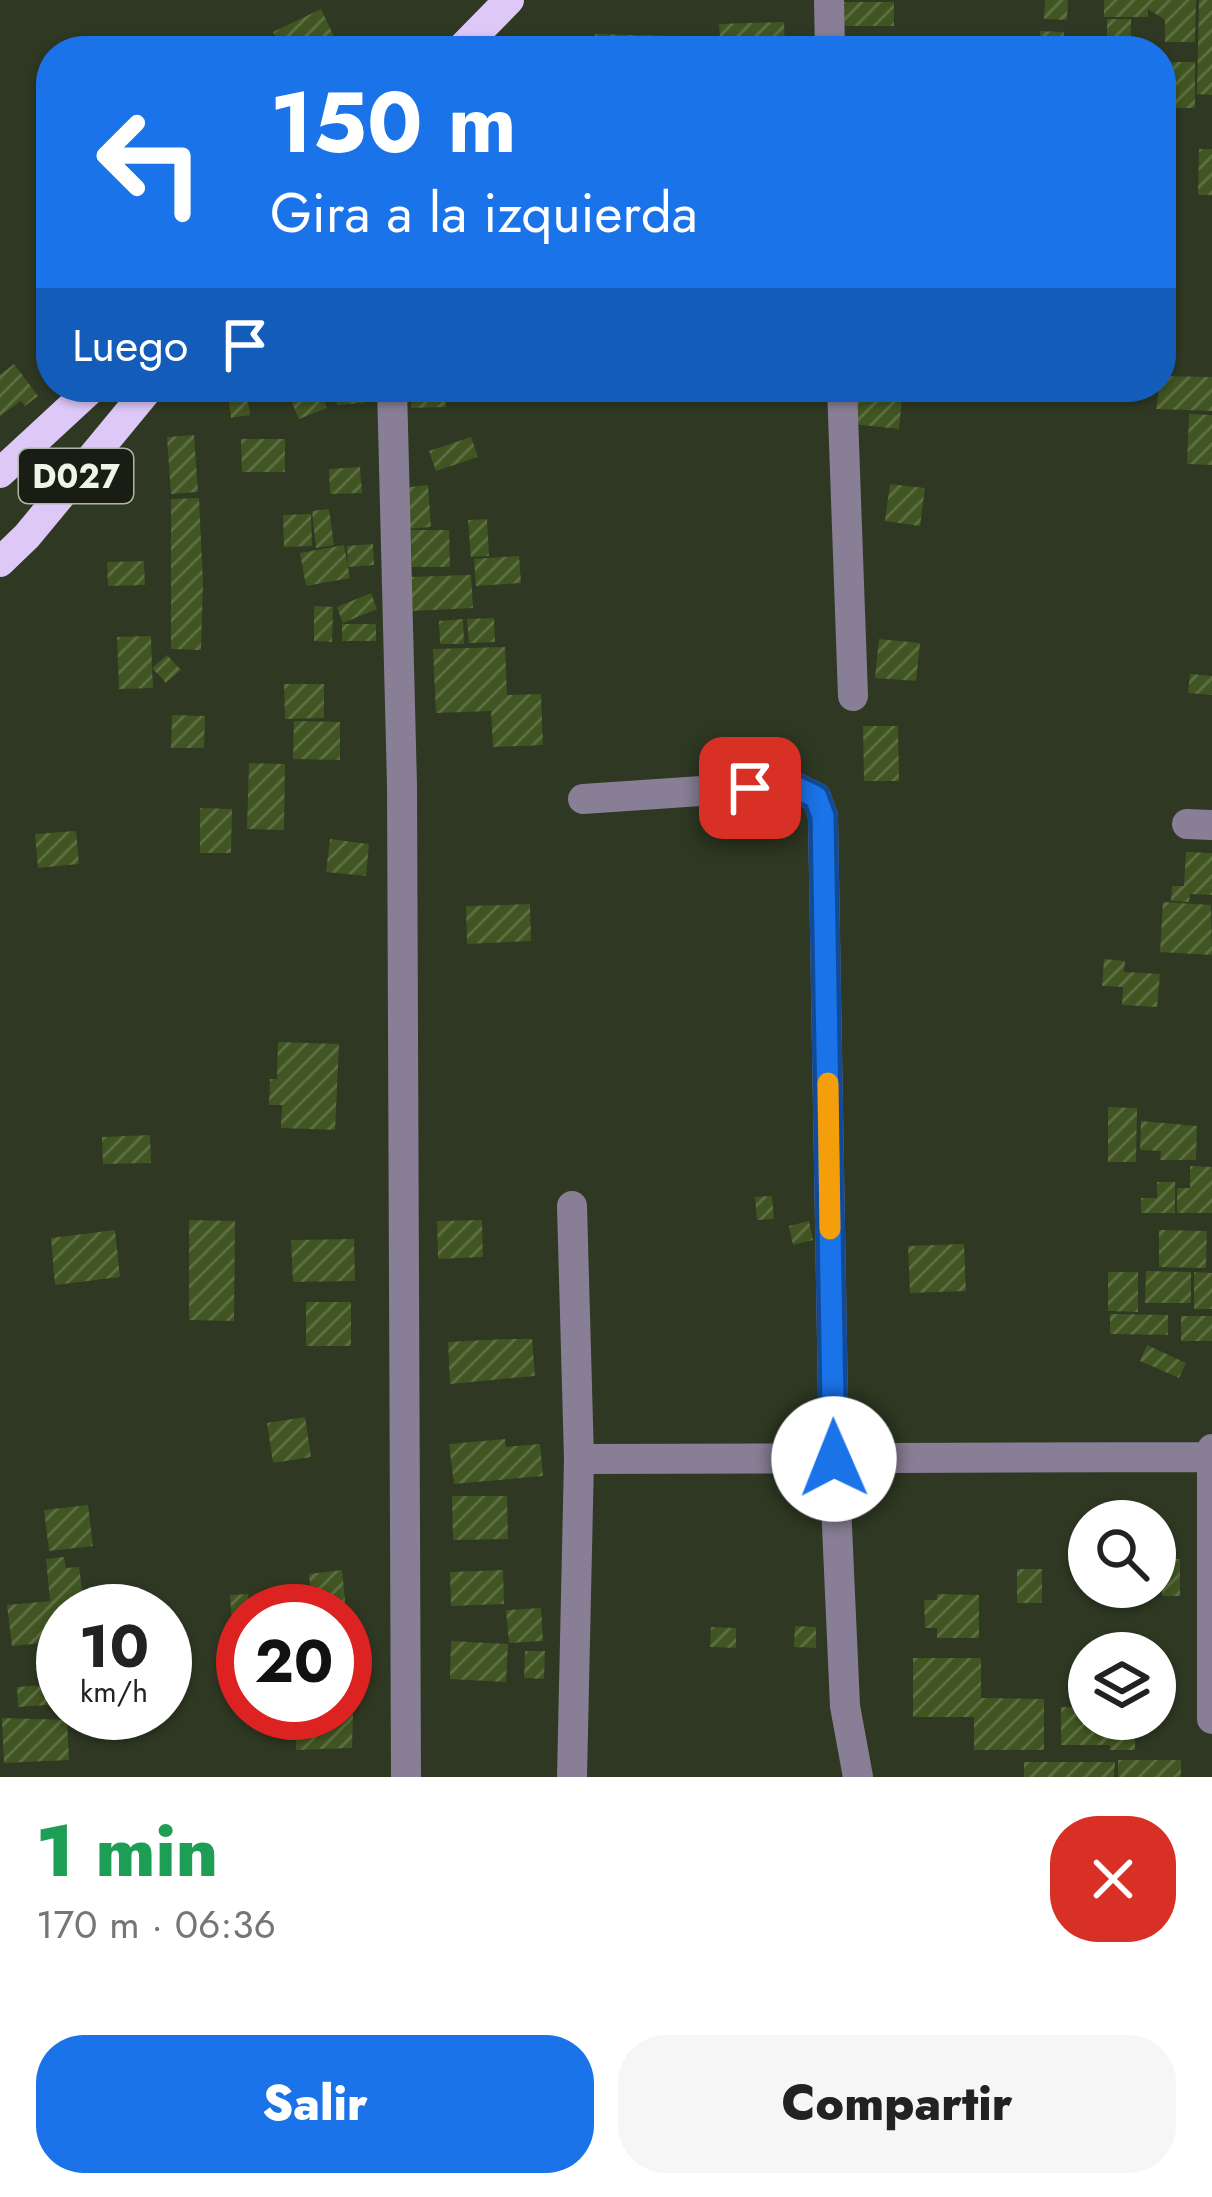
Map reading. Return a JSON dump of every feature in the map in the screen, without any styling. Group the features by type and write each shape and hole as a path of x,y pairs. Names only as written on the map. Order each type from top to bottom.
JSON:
{"main road":[{"path":"474,36 509,0"},
{"name":"D027","path":"0,473 77,402"},
{"name":"D027","path":"0,562 138,402"}],"street":[{"path":"829,0 830,36"},
{"path":"392,402 403,808 406,1777"},
{"path":"843,402 853,696"},
{"path":"583,799 791,785 816,797 823,816 834,1459 845,1706 858,1777"},
{"path":"572,1206 579,1459 572,1777"},
{"path":"579,1459 1211,1454 1212,1719"}],"building":[{"path":"1045,0 1068,0 1067,20 1044,19"},
{"path":"1104,0 1196,0 1195,42 1176,42 1176,36 1165,36 1165,20 1148,9 1148,17 1104,17"},
{"path":"1199,0 1212,0 1212,95 1197,94"},
{"path":"841,2 894,2 894,26 841,26"},
{"path":"321,9 334,36 275,36 273,32"},
{"path":"1107,19 1131,19 1131,36 1107,36"},
{"path":"784,22 784,36 720,36 719,24"},
{"path":"1040,31 1064,32 1064,36 1040,36"},
{"path":"1176,62 1195,62 1195,108 1176,108"},
{"path":"1199,149 1212,149 1212,195 1198,195"},
{"path":"14,364 36,398 25,406 21,401 0,416 0,375"},
{"path":"1176,376 1212,377 1212,411 1156,409 1157,402 1176,402"},
{"path":"229,402 248,402 250,415 231,418"},
{"path":"292,402 325,402 327,408 299,419"},
{"path":"411,402 446,402 446,407 411,408"},
{"path":"854,402 902,402 899,429 852,424"},
{"path":"1189,414 1212,415 1212,465 1187,464"},
{"path":"194,435 198,492 171,494 167,437"},
{"path":"471,437 478,457 436,471 429,451"},
{"path":"241,439 285,439 285,472 242,472"},
{"path":"360,467 362,493 330,494 329,469"},
{"path":"890,484 925,488 920,526 885,521"},
{"path":"428,485 431,527 406,529 402,488"},
{"path":"199,498 201,650 171,649 171,499"},
{"path":"329,509 334,545 316,548 312,511"},
{"path":"311,514 312,546 284,547 283,515"},
{"path":"487,519 489,556 471,557 468,520"},
{"path":"411,530 449,530 450,567 412,567"},
{"path":"373,544 374,565 348,567 347,546"},
{"path":"344,545 350,578 306,586 300,553"},
{"path":"519,556 521,583 476,586 474,559"},
{"path":"144,561 145,585 108,586 107,562"},
{"path":"471,575 473,608 411,611 410,577"},
{"path":"371,593 377,609 343,623 337,607"},
{"path":"314,606 333,607 332,642 314,641"},
{"path":"494,618 495,642 469,643 467,619"},
{"path":"463,619 464,644 440,644 439,621"},
{"path":"342,624 376,624 376,641 342,641"},
{"path":"151,636 153,688 119,689 117,637"},
{"path":"879,639 920,643 916,681 875,678"},
{"path":"505,647 507,695 541,694 543,745 493,747 491,711 436,713 433,649"},
{"path":"167,655 181,670 166,683 152,668"},
{"path":"1190,674 1212,676 1212,695 1188,693"},
{"path":"284,684 324,684 324,718 285,719"},
{"path":"172,715 205,716 204,748 171,748"},
{"path":"294,721 340,722 340,760 293,759"},
{"path":"863,726 898,726 899,781 864,781"},
{"path":"249,763 285,764 284,830 247,829"},
{"path":"200,808 232,809 231,853 200,853"},
{"path":"76,831 79,864 38,868 35,834"},
{"path":"330,839 369,844 366,876 326,872"},
{"path":"1186,852 1212,853 1212,895 1190,894 1189,902 1171,901 1172,886 1184,886"},
{"path":"1163,902 1211,905 1212,955 1160,952"},
{"path":"530,904 531,941 467,944 466,906"},
{"path":"1104,959 1125,961 1124,972 1160,974 1157,1007 1122,1005 1123,987 1102,986"},
{"path":"278,1042 339,1044 335,1130 281,1128 282,1105 269,1105 270,1079 277,1079"},
{"path":"1108,1107 1137,1108 1136,1162 1108,1162"},
{"path":"1141,1121 1197,1126 1196,1160 1160,1160 1161,1151 1140,1150"},
{"path":"150,1135 151,1163 103,1164 102,1137"},
{"path":"1190,1166 1212,1167 1212,1213 1177,1213 1177,1188 1190,1188"},
{"path":"1157,1182 1175,1182 1175,1213 1141,1213 1141,1198 1157,1198"},
{"path":"772,1196 774,1219 757,1220 755,1197"},
{"path":"189,1220 235,1221 234,1321 189,1320"},
{"path":"482,1220 483,1257 438,1259 437,1221"},
{"path":"809,1221 813,1240 793,1245 789,1226"},
{"path":"115,1230 120,1277 55,1285 51,1238"},
{"path":"1159,1230 1207,1231 1206,1268 1159,1267"},
{"path":"354,1239 355,1281 293,1282 291,1240"},
{"path":"964,1244 966,1291 910,1293 908,1246"},
{"path":"1146,1271 1191,1272 1191,1303 1145,1303"},
{"path":"1108,1272 1138,1272 1138,1312 1108,1311"},
{"path":"1194,1272 1212,1273 1212,1309 1194,1309"},
{"path":"306,1302 351,1302 351,1346 306,1346"},
{"path":"1110,1314 1168,1315 1168,1335 1110,1334"},
{"path":"1181,1316 1212,1316 1212,1341 1181,1341"},
{"path":"532,1339 535,1376 450,1384 448,1342"},
{"path":"1147,1345 1186,1363 1179,1378 1140,1361"},
{"path":"305,1417 311,1457 273,1463 267,1423"},
{"path":"505,1439 506,1447 540,1444 543,1476 454,1484 449,1444"},
{"path":"452,1496 507,1496 508,1539 453,1540"},
{"path":"88,1505 93,1546 49,1551 44,1510"},
{"path":"64,1557 66,1568 79,1567 81,1584 48,1584 46,1559"},
{"path":"1176,1559 1180,1559 1180,1596 1176,1596"},
{"path":"1017,1569 1042,1569 1042,1603 1017,1603"},
{"path":"342,1570 343,1584 310,1584 309,1574"},
{"path":"503,1570 504,1604 451,1606 450,1572"},
{"path":"937,1594 979,1595 979,1638 937,1638 937,1628 925,1628 924,1600 937,1600"},
{"path":"36,1602 36,1644 12,1646 7,1605"},
{"path":"541,1608 543,1641 509,1643 506,1610"},
{"path":"795,1626 816,1627 816,1648 794,1647"},
{"path":"711,1627 736,1628 736,1648 710,1647"},
{"path":"451,1641 508,1644 506,1682 450,1679"},
{"path":"525,1651 545,1651 544,1679 524,1678"},
{"path":"913,1658 981,1658 981,1698 1044,1699 1044,1750 974,1750 974,1717 913,1717"},
{"path":"36,1686 36,1706 18,1707 17,1687"},
{"path":"1061,1707 1068,1707 1068,1740 1135,1740 1135,1750 1110,1750 1110,1745 1061,1745"},
{"path":"2,1718 36,1719 36,1740 68,1740 69,1760 4,1763"},
{"path":"296,1740 352,1740 352,1748 296,1750"},
{"path":"1118,1760 1181,1760 1181,1777 1118,1777"},
{"path":"1024,1762 1115,1762 1114,1777 1024,1777"}],"slow traffic":[{"path":"828,1083 830,1229"}],"route":[{"path":"750,788 791,785 816,797 823,816 834,1459"}]}
